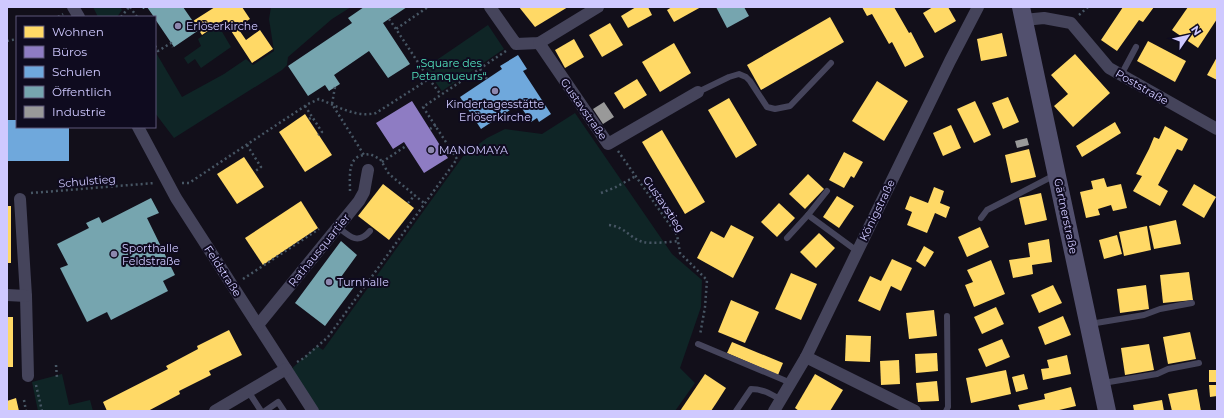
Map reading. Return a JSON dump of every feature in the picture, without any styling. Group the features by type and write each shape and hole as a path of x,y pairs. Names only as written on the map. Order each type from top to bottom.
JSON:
{"street":[{"path":"73,7 78,16"},
{"path":"490,7 516,44 539,43 598,7"},
{"name":"Königstraße","path":"774,411 806,357 978,7"},
{"name":"Poststraße","path":"1022,14 1071,23 1108,68 1217,129"},
{"name":"Gärtnerstraße","path":"1022,14 1107,411"},
{"name":"Gustavstraße","path":"539,43 608,144 698,92"},
{"name":"Feldstraße","path":"139,128 176,198 313,411"},
{"name":"Rathausquartier","path":"258,325 359,201 364,192 368,170"},
{"path":"24,196 28,376"},
{"path":"7,296 26,296"},
{"path":"806,357 857,388 915,411"},
{"path":"215,411 286,369"}],"lane":[{"path":"1121,75 1136,47"},
{"path":"698,92 729,77 739,74 746,77 750,81 767,107 775,110 790,106 831,62"},
{"path":"980,218 987,210 1057,174"},
{"path":"787,238 827,191"},
{"path":"808,215 857,251"},
{"path":"338,227 350,237 356,239 366,236 370,231"},
{"path":"1089,324 1144,315 1160,309 1192,303"},
{"path":"946,411 948,407 947,316"},
{"path":"698,344 791,383"},
{"path":"1101,383 1157,374 1168,369 1199,363"},
{"path":"736,411 752,389 767,392 781,400"},
{"path":"248,391 261,411"},
{"path":"264,411 278,402 284,411"}],"path":[{"path":"122,16 130,7 136,16"},
{"path":"396,29 428,7"},
{"path":"389,19 441,95"},
{"path":"156,48 158,51 171,43 173,48"},
{"path":"286,369 304,358 328,338 457,159 423,106 511,48"},
{"path":"480,69 487,79"},
{"name":"Schulstieg","path":"24,196 168,182 189,183 305,106 319,99 358,114 376,113 429,79"},
{"path":"335,87 332,104 364,155"},
{"path":"305,106 322,132 318,134"},
{"path":"308,119 312,117"},
{"path":"430,129 436,125"},
{"name":"Gustavstieg","path":"608,144 614,146 677,235 680,254 707,280 705,307 698,344"},
{"path":"247,145 261,167 254,172"},
{"path":"382,162 406,146"},
{"path":"350,198 350,166 357,157 370,154 376,156 382,162 389,174 424,203"},
{"path":"601,193 636,176"},
{"path":"408,203 415,195"},
{"path":"233,286 324,225"},
{"path":"609,225 618,226 634,238 644,243 679,241"},
{"path":"56,365 57,378"},
{"path":"28,376 36,383 42,411"},
{"path":"24,400 26,411"}],"green space":[{"path":"93,7 120,7 122,10 118,16 98,16"},
{"path":"271,7 351,7 332,19 288,57 287,65 282,70 174,138 156,114 156,53 182,97 224,74 246,59 253,65 274,51 269,19"},
{"path":"218,25 231,47 201,68 195,59 188,64 184,58 201,46 198,39"},
{"name":"„Square des Petanqueurs“","path":"488,25 504,49 442,91 425,68"},
{"path":"575,113 672,254 702,280 701,307 680,368 695,383 675,411 315,411 290,370 317,346 323,350 464,155 487,138 505,129 542,134"},
{"path":"62,374 69,405 90,400 93,411 38,411 32,382"}],"building: Wohnen":[{"path":"215,7 242,7 250,19 237,27 246,40 260,30 273,49 252,63 224,20 202,35 193,21"},
{"path":"519,7 568,7 535,27"},
{"path":"636,7 648,7 652,15 628,28 621,16"},
{"path":"672,7 701,7 674,22 667,10"},
{"path":"862,7 894,7 909,33 911,32 924,57 905,67 892,42 889,44 872,14 867,16"},
{"path":"933,7 948,7 956,21 935,33 923,13"},
{"path":"1123,7 1154,7 1143,22 1139,20 1117,51 1101,40"},
{"path":"1188,7 1217,7 1217,19 1198,48 1172,30"},
{"path":"830,17 844,42 761,90 747,65"},
{"path":"610,23 623,45 602,57 589,35"},
{"path":"1002,33 1007,56 981,61 977,39"},
{"path":"574,39 584,57 565,68 555,50"},
{"path":"1148,41 1186,61 1175,82 1137,61"},
{"path":"674,43 691,73 660,92 642,62"},
{"path":"1075,54 1110,93 1073,127 1054,106 1068,94 1051,75"},
{"path":"1217,57 1217,80 1207,75"},
{"path":"637,79 647,95 624,109 614,93"},
{"path":"877,81 908,101 884,141 852,121"},
{"path":"1008,97 1019,122 1003,129 992,103"},
{"path":"729,98 757,145 736,158 708,110"},
{"path":"975,101 991,135 974,143 957,109"},
{"path":"305,114 332,155 305,172 279,132"},
{"path":"1115,122 1121,133 1082,157 1076,146"},
{"path":"951,125 961,148 943,156 933,133"},
{"path":"1165,126 1188,139 1182,151 1177,149 1158,185 1168,191 1160,206 1133,191 1142,176 1136,174 1154,137 1159,139"},
{"path":"662,130 705,202 685,214 642,142"},
{"path":"1029,149 1036,177 1011,183 1005,155"},
{"path":"844,152 863,162 854,178 851,176 844,188 829,180"},
{"path":"244,157 264,187 237,204 217,174"},
{"path":"808,174 824,189 805,209 789,194"},
{"path":"1104,178 1107,187 1121,184 1127,208 1113,211 1111,205 1098,209 1100,215 1086,218 1080,192 1093,189 1091,181"},
{"path":"383,184 414,208 389,240 358,216"},
{"path":"1194,184 1216,197 1204,218 1182,205"},
{"path":"934,187 944,191 940,203 950,207 946,218 935,213 927,233 907,225 912,212 905,209 910,196 928,203"},
{"path":"1041,193 1047,220 1025,225 1019,198"},
{"path":"837,196 854,206 839,228 823,217"},
{"path":"301,201 318,228 263,265 245,238"},
{"path":"779,203 795,218 777,237 761,222"},
{"path":"7,206 11,206 11,263 7,263"},
{"path":"1176,220 1181,244 1154,249 1149,226"},
{"path":"731,225 754,237 733,278 697,258 711,231 724,238"},
{"path":"1147,226 1151,250 1124,256 1119,232"},
{"path":"980,227 989,247 967,257 958,237"},
{"path":"819,233 835,248 816,268 800,252"},
{"path":"1117,235 1122,254 1104,259 1099,240"},
{"path":"1049,239 1052,262 1032,265 1033,274 1013,278 1009,260 1030,257 1028,243"},
{"path":"924,246 934,252 925,267 916,261"},
{"path":"892,259 912,268 901,291 891,286 880,311 858,301 870,276 881,281"},
{"path":"991,260 1005,294 974,307 965,285 973,282 967,270"},
{"path":"1189,272 1193,300 1163,303 1160,275"},
{"path":"791,273 817,284 801,320 775,309"},
{"path":"1053,285 1062,303 1039,313 1031,295"},
{"path":"1146,285 1149,309 1120,313 1117,289"},
{"path":"731,300 759,312 745,343 718,332"},
{"path":"996,307 1004,324 982,334 974,317"},
{"path":"934,310 937,336 909,339 906,313"},
{"path":"1063,316 1071,335 1045,345 1038,327"},
{"path":"7,317 13,317 13,367 7,367"},
{"path":"229,330 242,355 209,371 211,375 179,391 180,394 148,411 107,411 103,402 168,369 166,366 198,349 197,346"},
{"path":"1190,332 1196,359 1168,364 1163,337"},
{"path":"846,335 871,336 870,362 845,361"},
{"path":"1002,339 1010,357 986,367 978,349"},
{"path":"732,342 783,363 778,375 727,353"},
{"path":"1149,344 1154,370 1125,375 1121,348"},
{"path":"937,353 938,371 916,373 915,354"},
{"path":"1067,355 1071,374 1043,380 1041,369 1049,368 1047,360"},
{"path":"899,360 900,384 881,385 880,361"},
{"path":"1006,370 1011,394 971,403 966,378"},
{"path":"1209,370 1217,370 1217,382 1209,382"},
{"path":"705,374 726,388 711,411 680,411"},
{"path":"815,374 843,390 830,411 799,411 795,408"},
{"path":"1024,374 1028,389 1016,392 1012,377"},
{"path":"937,381 939,401 918,402 916,383"},
{"path":"1209,385 1217,385 1217,396 1210,397"},
{"path":"1071,387 1076,406 1055,411 1020,411 1018,405 1045,399 1044,394"},
{"path":"1197,389 1201,411 1172,411 1168,394"},
{"path":"16,398 19,411 7,411 7,401"},
{"path":"1162,400 1164,411 1134,411 1133,405"}],"building: Büros":[{"path":"412,101 448,158 424,173 404,142 393,149 376,123"}],"building: Schulen":[{"path":"518,55 527,69 523,71 551,114 539,122 537,118 531,122 519,104 481,129 460,97 502,69 500,66"},
{"path":"7,120 16,120 16,128 69,128 69,161 7,161"}],"building: Öffentlich":[{"name":"Erlöserkirche","path":"147,7 183,7 199,30 174,47 156,20 156,16 153,16"},
{"path":"364,7 407,7 383,23 410,64 388,78 369,51 334,75 340,84 329,91 325,85 308,96 288,66 352,23 348,18"},
{"path":"716,7 744,7 749,16 727,28"},
{"name":"Sporthalle Feldstraße","path":"151,198 159,213 147,218 175,275 163,281 168,291 111,320 107,312 87,322 60,268 68,265 57,244 89,228 86,223 99,217 102,223"},
{"name":"Turnhalle","path":"341,241 357,255 341,277 354,287 325,326 295,303"}],"building: Industrie":[{"path":"604,102 614,117 603,124 593,109"},
{"path":"1027,138 1029,145 1017,148 1015,141"}],"place":[{"name":"Erlöserkirche","path":"178,26"},
{"name":"Kindertagesstätte Erlöserkirche","path":"495,91"},
{"name":"MANOMAYA","path":"431,150"},
{"name":"Sporthalle Feldstraße","path":"114,254"},
{"name":"Turnhalle","path":"329,282"}]}
